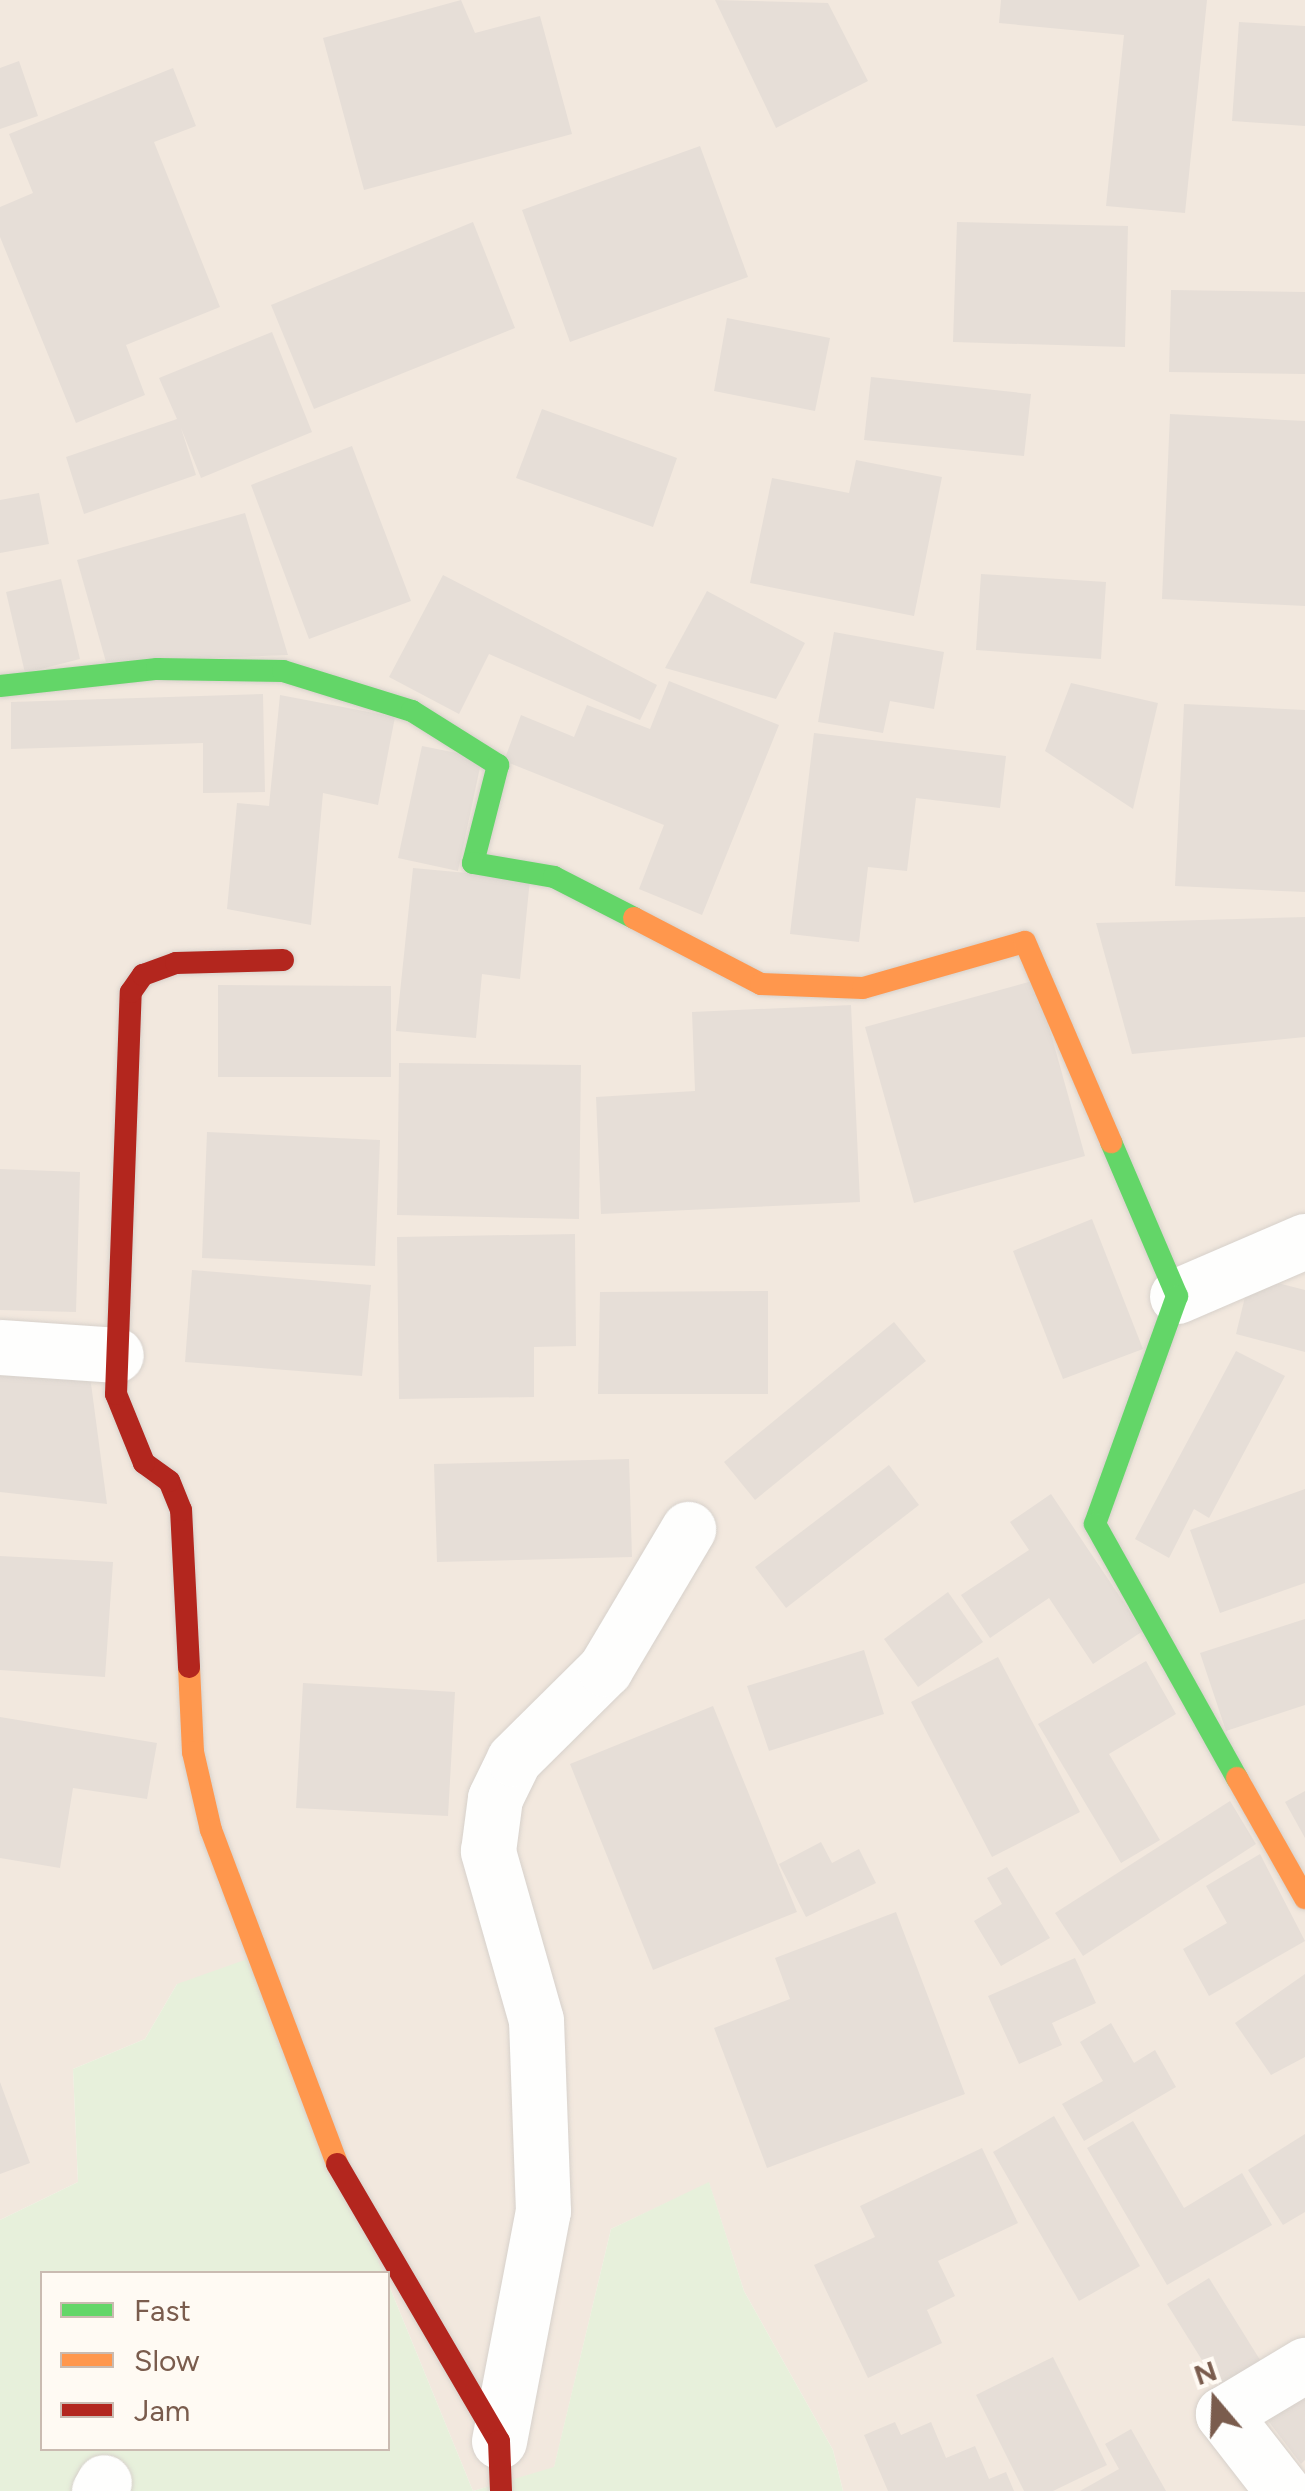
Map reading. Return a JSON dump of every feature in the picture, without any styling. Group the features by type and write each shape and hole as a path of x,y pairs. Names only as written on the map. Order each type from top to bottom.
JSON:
{"street":[{"path":"0,686 157,669 283,671 412,711 498,764 474,863 554,877 762,984 863,988 1025,942 1177,1296 1096,1524 1305,1898"},
{"path":"283,960 176,962 143,976 131,992 116,1394 144,1463 169,1482 181,1510 194,1752 211,1830 332,2156 500,2466"},
{"path":"1177,1296 1305,1240"},
{"path":"0,1346 116,1355"},
{"path":"500,2466 543,2211 536,2020 488,1851 495,1798 514,1759 605,1669 688,1528"},
{"path":"1284,2491 1223,2414 1305,2365"}],"shaded area":[{"path":"0,0 1305,0 1305,2491 843,2491 833,2450 744,2291 709,2183 611,2229 554,2468 473,2491 390,2288 390,2271 380,2271 177,1984 145,2039 73,2069 78,2182 0,2220"}],"green space":[{"path":"253,1957 382,2271 40,2271 40,2451 390,2451 390,2288 473,2491 0,2491 0,2220 78,2182 73,2069 145,2039 177,1984"},
{"path":"709,2182 744,2291 833,2450 843,2491 473,2491 554,2467 611,2229"}],"building":[{"path":"461,0 475,33 540,16 572,134 364,190 323,38"},
{"path":"715,0 828,3 868,81 776,128"},
{"path":"1001,0 1207,0 1185,213 1106,206 1124,35 999,23"},
{"path":"1239,22 1305,26 1305,126 1232,121"},
{"path":"19,61 38,116 0,129 0,68"},
{"path":"173,68 196,126 154,142 220,307 126,345 145,395 76,423 0,237 0,207 33,193 9,134"},
{"path":"700,146 748,277 570,342 522,210"},
{"path":"473,222 515,328 314,409 271,305"},
{"path":"957,222 1128,226 1125,347 953,342"},
{"path":"1171,290 1305,292 1305,374 1169,372"},
{"path":"727,318 830,338 815,411 714,391"},
{"path":"272,332 312,432 201,478 181,428 196,475 84,514 66,457 177,419 159,378"},
{"path":"871,377 1031,394 1024,456 864,440"},
{"path":"542,409 677,458 653,527 516,478"},
{"path":"1170,414 1305,421 1305,606 1162,599"},
{"path":"352,446 411,601 309,639 251,485"},
{"path":"856,460 942,477 914,616 750,583 772,478 849,493"},
{"path":"39,493 49,544 0,553 0,500"},
{"path":"245,513 288,655 106,662 77,560"},
{"path":"981,574 1106,582 1101,659 976,650"},
{"path":"443,575 657,685 640,720 489,654 459,714 389,677"},
{"path":"61,579 80,659 25,673 6,592"},
{"path":"707,591 805,643 776,699 665,668"},
{"path":"834,632 944,652 934,709 890,701 883,733 818,722"},
{"path":"669,681 779,725 702,915 639,889 664,825 504,761 521,715 574,737 587,705 650,729"},
{"path":"1071,683 1158,703 1133,809 1045,751"},
{"path":"263,694 265,792 203,793 203,743 11,749 11,702"},
{"path":"280,695 395,717 378,805 323,793 311,925 227,909 237,803 269,806"},
{"path":"1184,704 1305,710 1305,892 1175,886"},
{"path":"814,733 1006,756 1000,808 916,798 907,871 868,867 859,942 790,934"},
{"path":"422,746 482,758 458,871 398,858"},
{"path":"413,868 530,879 520,979 482,974 476,1038 396,1031"},
{"path":"1305,917 1305,1037 1132,1054 1096,923"},
{"path":"1036,980 1085,1156 914,1203 865,1027"},
{"path":"218,985 391,986 391,1077 218,1077"},
{"path":"851,1005 860,1202 601,1214 596,1097 695,1091 692,1012"},
{"path":"399,1063 581,1065 579,1219 397,1215"},
{"path":"207,1132 380,1140 375,1266 202,1258"},
{"path":"0,1169 80,1172 76,1312 0,1310"},
{"path":"1092,1219 1143,1349 1063,1379 1013,1251"},
{"path":"575,1234 576,1346 534,1347 534,1397 399,1399 397,1237"},
{"path":"192,1270 371,1285 362,1376 185,1362"},
{"path":"1250,1276 1305,1290 1305,1352 1236,1334"},
{"path":"768,1291 768,1394 598,1394 600,1292"},
{"path":"894,1322 926,1361 755,1500 724,1462"},
{"path":"1236,1351 1285,1376 1209,1518 1194,1509 1169,1558 1135,1539"},
{"path":"0,1370 90,1376 107,1504 0,1492"},
{"path":"629,1459 632,1557 437,1562 434,1464"},
{"path":"889,1465 919,1505 786,1608 755,1567"},
{"path":"1305,1489 1305,1583 1220,1613 1190,1530"},
{"path":"1051,1494 1143,1631 1093,1664 1049,1598 990,1638 961,1595 1029,1550 1010,1522"},
{"path":"0,1556 113,1562 105,1677 0,1670"},
{"path":"948,1592 983,1642 918,1687 884,1639"},
{"path":"1305,1619 1305,1705 1226,1731 1200,1653"},
{"path":"864,1650 884,1714 769,1751 747,1686"},
{"path":"998,1657 1080,1812 992,1857 911,1702"},
{"path":"1146,1661 1176,1714 1109,1754 1160,1840 1121,1863 1038,1724"},
{"path":"303,1683 455,1692 448,1816 296,1808"},
{"path":"713,1706 797,1912 653,1970 570,1764"},
{"path":"0,1717 157,1743 147,1799 73,1788 60,1868 0,1858"},
{"path":"1305,1791 1305,1838 1285,1802"},
{"path":"1230,1801 1256,1844 1083,1956 1055,1913"},
{"path":"821,1842 832,1863 859,1849 876,1883 806,1917 779,1864"},
{"path":"1260,1854 1305,1941 1209,1996 1183,1949 1227,1923 1206,1886"},
{"path":"1007,1867 1050,1938 1001,1966 974,1921 1002,1904 987,1878"},
{"path":"896,1912 965,2094 767,2168 714,2028 790,1999 775,1958"},
{"path":"1075,1958 1096,2003 1052,2023 1062,2045 1019,2064 988,1996"},
{"path":"1305,1974 1305,2057 1271,2075 1235,2023"},
{"path":"1111,2023 1134,2063 1155,2050 1176,2087 1084,2141 1062,2104 1103,2081 1080,2042"},
{"path":"0,2082 30,2163 0,2174"},
{"path":"1054,2116 1140,2266 1079,2301 993,2152"},
{"path":"1133,2121 1184,2208 1242,2173 1272,2225 1167,2285 1087,2148"},
{"path":"1305,2134 1305,2212 1283,2225 1248,2170"},
{"path":"982,2148 1018,2223 938,2261 955,2296 927,2310 942,2343 868,2378 814,2265 875,2237 860,2206"},
{"path":"1209,2278 1267,2371 1225,2397 1167,2304"},
{"path":"1053,2357 1107,2465 1053,2491 1024,2491 976,2395"},
{"path":"1305,2376 1305,2460 1301,2464 1260,2410"},
{"path":"895,2422 901,2435 931,2422 946,2458 975,2446 989,2479 1006,2472 1014,2491 888,2491 864,2435"},
{"path":"1131,2429 1166,2491 1080,2491 1119,2469 1105,2444"}],"traffic: fast":[{"path":"0,686 157,669 283,671 412,711 498,765 473,863 554,877 634,918"},
{"path":"1111,1142 1177,1296 1095,1524 1237,1778"}],"traffic: slow":[{"path":"634,918 761,984 863,988 1025,942 1111,1142"},
{"path":"189,1667 193,1752 211,1830 337,2164"},
{"path":"1237,1778 1305,1898"}],"traffic: jam":[{"path":"189,1667 181,1510 169,1481 144,1463 116,1394 131,992 143,975 176,963 283,960"},
{"path":"337,2164 499,2441 501,2491"}]}
